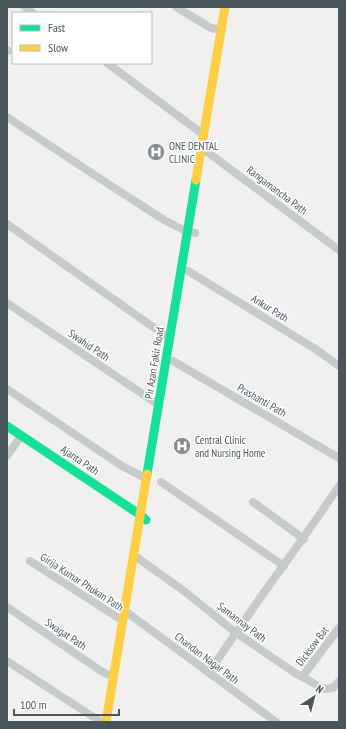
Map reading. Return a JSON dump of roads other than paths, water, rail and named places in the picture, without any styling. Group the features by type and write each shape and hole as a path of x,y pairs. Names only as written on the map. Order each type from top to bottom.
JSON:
{"main road":[{"name":"Pir Azan Fakir Road","path":"205,150 204,135 225,7"},
{"name":"Pir Azan Fakir Road","path":"114,722 147,478 159,405 232,7"},
{"name":"Pir Azan Fakir Road","path":"142,517 173,361 188,271 191,232"},
{"name":"Ajanta Path","path":"7,426 142,517"},
{"name":"Pir Azan Fakir Road","path":"106,722 123,621 128,613"}],"street":[{"path":"176,7 211,28 222,30"},
{"path":"108,64 204,135"},
{"path":"7,117 75,163 163,219 191,232"},
{"name":"Rangamancha Path","path":"205,150 339,250"},
{"path":"7,224 170,339"},
{"name":"Ankur Path","path":"188,271 339,366"},
{"name":"Swahid Path","path":"7,303 159,405"},
{"name":"Prashanti Path","path":"173,361 339,458"},
{"path":"7,389 122,466 147,478"},
{"path":"7,456 21,436"},
{"path":"161,482 284,566"},
{"path":"209,674 236,632 304,539 339,486"},
{"path":"253,502 304,539"},
{"name":"Samannay Path","path":"137,558 184,591 236,632 295,673 324,689 333,688 339,681"},
{"name":"Girija Kumar Phukan Path","path":"30,561 123,621"},
{"name":"Swagat Path","path":"7,607 101,671 113,677"},
{"name":"Chandan Nagar Path","path":"128,613 276,722"},
{"name":"Dicksow Bat","path":"302,677 339,628"},
{"path":"7,661 101,722"}],"place":[{"name":"ONE DENTAL CLINIC","path":"156,152"},
{"name":"Central Clinic and Nursing Home","path":"182,446"}]}
